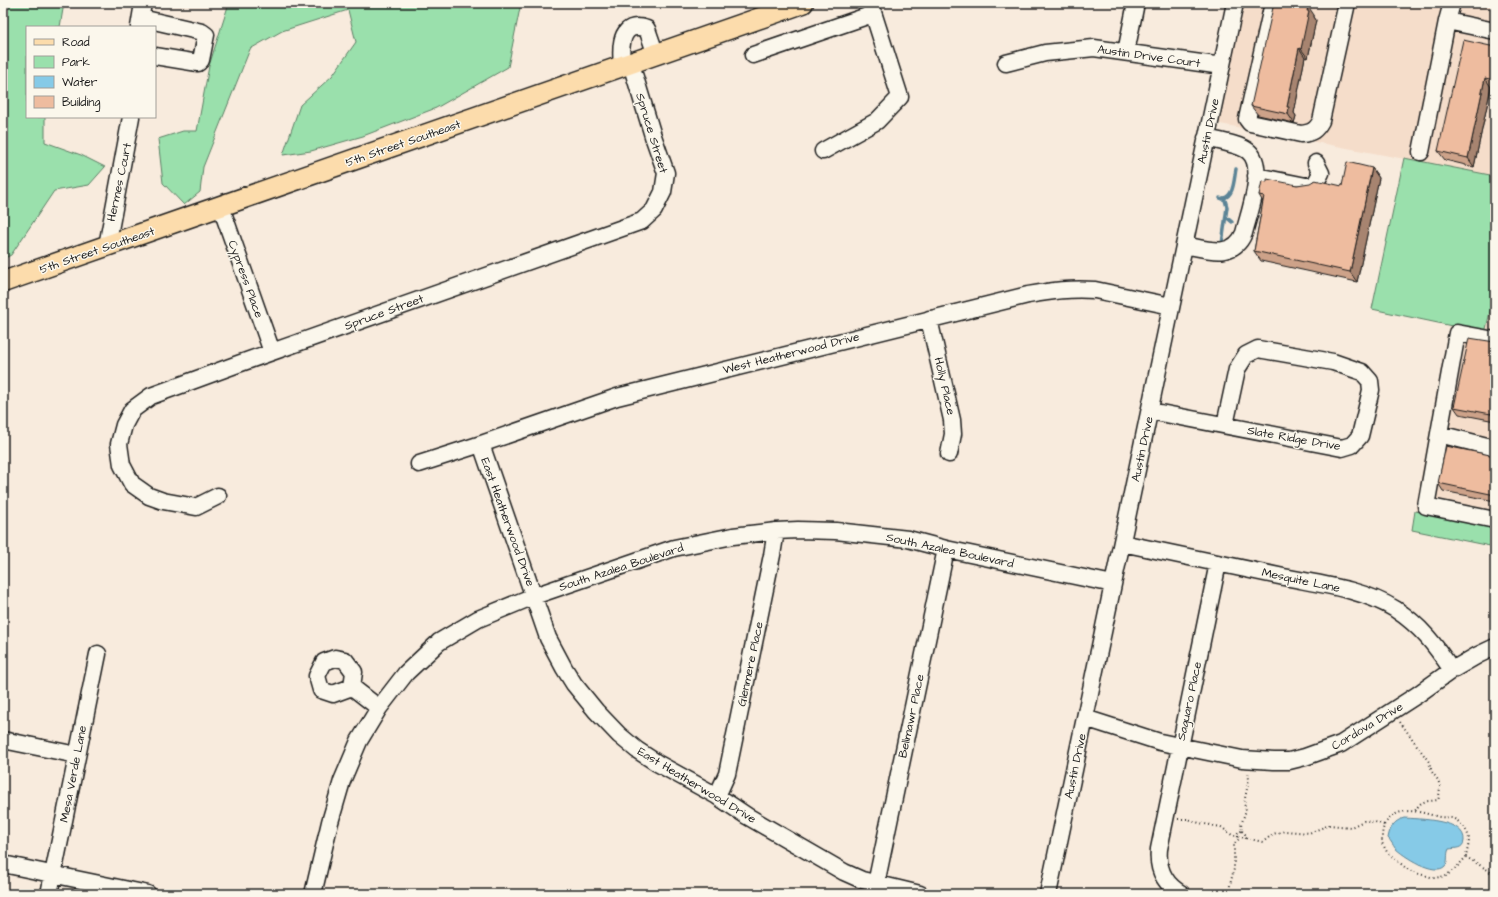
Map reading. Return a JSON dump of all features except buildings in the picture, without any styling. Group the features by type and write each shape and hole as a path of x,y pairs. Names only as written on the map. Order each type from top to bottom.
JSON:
{"main road":[{"name":"5th Street Southeast","path":"3,282 656,55 780,7 803,3"}],"street":[{"path":"1126,52 1136,3"},
{"name":"Austin Drive","path":"1048,894 1235,3"},
{"path":"1273,3 1247,119 1250,123 1301,134 1308,134 1316,130 1321,121 1347,3"},
{"path":"1421,152 1447,21 1452,3"},
{"path":"753,55 871,9 900,96 877,121 823,151"},
{"path":"141,16 202,32 206,36 201,60 198,63 156,56"},
{"path":"1447,21 1495,31"},
{"name":"Spruce Street","path":"218,496 196,507 156,499 132,484 122,465 119,444 124,425 132,410 151,396 642,220 654,210 663,192 666,173 621,48 624,36 629,30 637,27 647,29 656,55"},
{"name":"Austin Drive Court","path":"1006,63 1045,53 1094,48 1222,66"},
{"name":"Hermes Court","path":"106,246 132,118"},
{"path":"1184,245 1219,252 1229,249 1242,239 1256,184 1254,160 1248,151 1240,147 1206,138"},
{"path":"1256,176 1306,186 1315,184 1321,173 1316,163"},
{"name":"Cypress Place","path":"220,207 272,352"},
{"name":"West Heatherwood Drive","path":"419,464 617,397 929,319 1028,296 1067,289 1095,290 1172,306"},
{"name":"Holly Place","path":"929,319 952,420 953,434 949,454"},
{"path":"1495,340 1457,333 1426,506 1495,520"},
{"name":"Slate Ridge Drive","path":"1150,411 1342,448 1352,445 1360,436 1371,390 1370,380 1362,372 1333,362 1258,349 1246,355 1237,369 1225,425"},
{"path":"1439,434 1495,448"},
{"name":"East Heatherwood Drive","path":"480,444 548,638 574,684 596,711 619,735 657,764 717,796 747,816 844,872 862,880 920,894"},
{"name":"South Azalea Boulevard","path":"313,894 330,822 342,781 359,741 379,708 406,673 439,642 478,619 534,596 674,548 733,536 776,531 836,531 908,539 946,549 1113,584"},
{"name":"Glenmere Place","path":"717,796 727,774 776,531"},
{"name":"Mesquite Lane","path":"1122,543 1344,589 1382,602 1415,624 1425,633 1434,643 1452,670"},
{"name":"Bellmawr Place","path":"876,884 946,549"},
{"name":"Saguaro Place","path":"1182,894 1172,888 1160,870 1158,860 1165,818 1218,563"},
{"name":"Cordova Drive","path":"1085,718 1160,742 1242,758 1274,761 1289,760 1318,753 1341,744 1452,670 1495,647"},
{"name":"Mesa Verde Lane","path":"49,894 98,654"},
{"path":"352,687 379,708"},
{"path":"3,740 77,755"},
{"path":"3,864 148,894"}],"path":[{"path":"1392,711 1429,762 1432,772 1438,780 1440,786 1438,800 1422,802 1418,805 1415,811"},
{"path":"1246,839 1241,825 1246,810 1244,803 1249,779 1248,771 1251,767 1253,759"},
{"path":"1415,811 1451,818 1462,824 1469,838 1466,857 1458,867 1446,876 1434,878 1416,873 1406,869 1387,852 1382,843 1384,825 1389,818 1399,812 1415,811"},
{"path":"1165,818 1173,820 1188,819 1199,823 1221,827 1232,835 1263,842 1273,834 1285,831 1309,833 1329,825 1351,827 1364,821 1384,825"},
{"path":"1229,894 1234,869 1234,844 1239,839 1237,834 1239,831 1242,831"},
{"path":"1466,857 1488,870 1495,877"}],"shaded area":[{"path":"1235,3 1495,3 1495,176 1210,122"},
{"path":"1495,291 1495,527 1415,511 1449,325 1485,333"}],"green space":[{"path":"3,3 64,3 60,26 26,26 26,118 45,118 45,142 81,155 105,167 89,185 54,191 11,255 3,259"},
{"path":"229,3 521,3 508,67 436,108 363,136 311,151 283,155 300,105 332,76 356,42 348,10 282,31 250,49 203,167 200,192 184,205 163,183 158,139 183,131 197,131 209,66"},
{"path":"1404,158 1495,176 1495,291 1485,333 1372,309"},
{"path":"1415,511 1495,527 1495,547 1412,530"}],"water":[{"path":"1404,818 1430,820 1450,824 1463,834 1463,844 1459,848 1449,849 1446,864 1440,869 1434,869 1419,864 1399,852 1388,838 1393,825"}],"waterway":[{"path":"1223,198 1227,197 1231,191 1236,169"},
{"path":"1220,198 1225,200 1227,207 1222,244"},
{"path":"1226,217 1232,222"}]}
